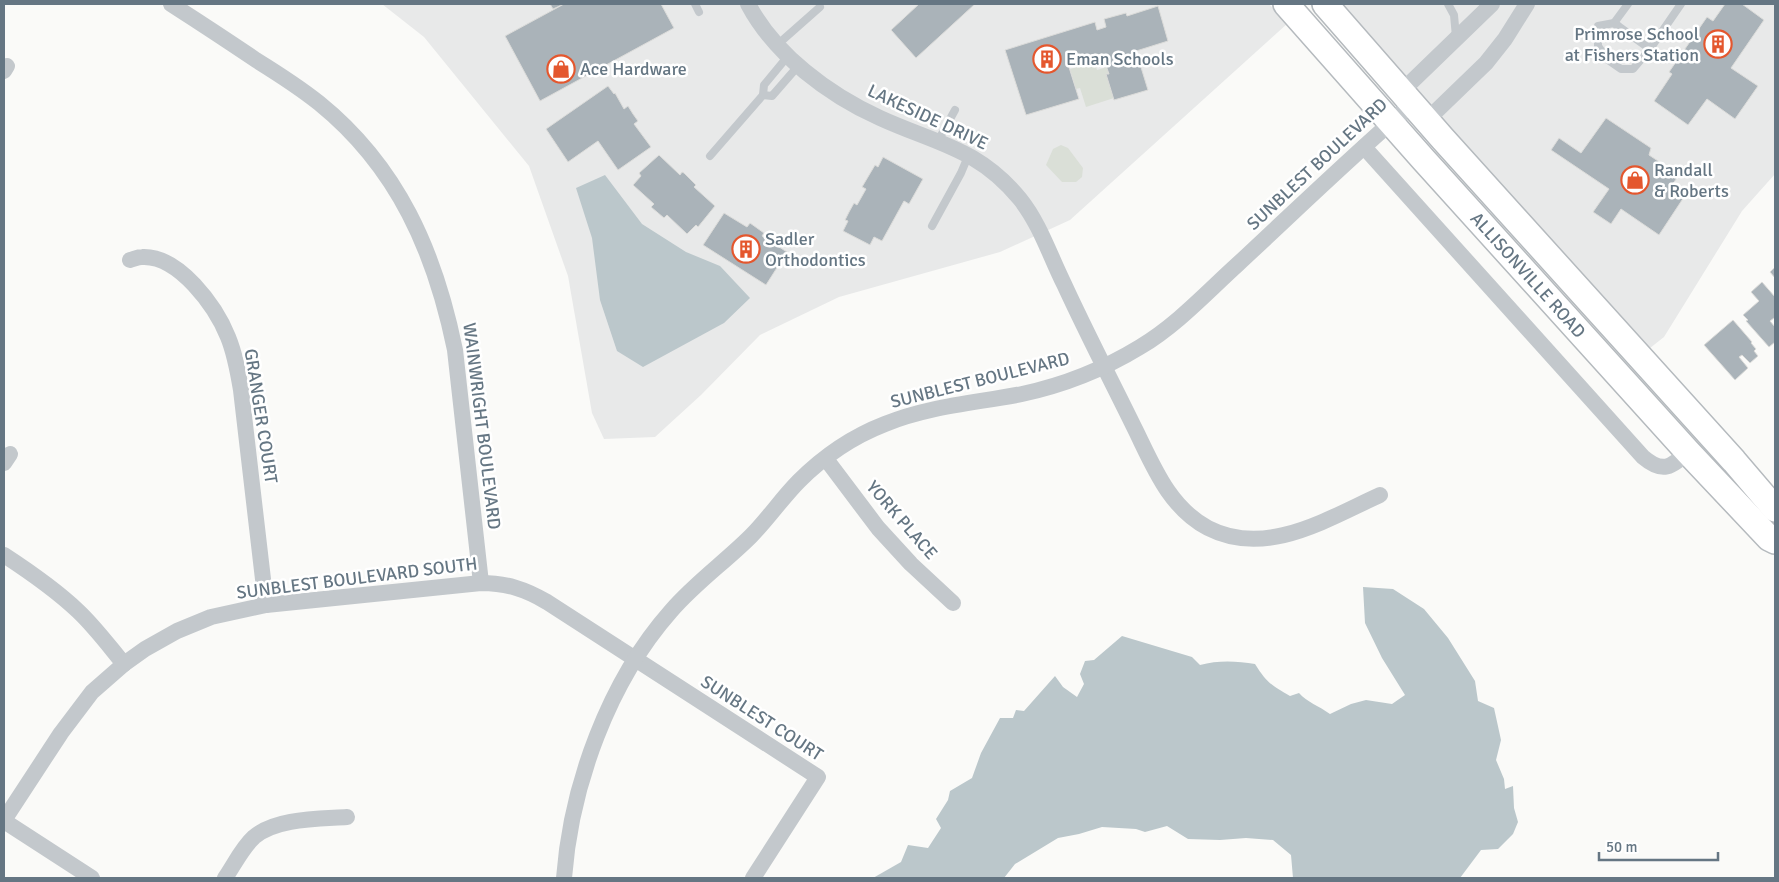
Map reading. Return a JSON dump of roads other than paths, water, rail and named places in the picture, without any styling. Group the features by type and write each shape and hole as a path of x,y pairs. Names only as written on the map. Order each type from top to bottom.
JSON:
{"main road":[{"name":"ALLISONVILLE ROAD","path":"1286,4 1688,452 1769,538 1775,541"},
{"name":"ALLISONVILLE ROAD","path":"1325,4 1734,461 1775,510"}],"street":[{"name":"WAINWRIGHT BOULEVARD","path":"171,4 286,80 333,115 376,162 400,196 418,230 435,270 448,316 455,350 480,583"},
{"name":"LAKESIDE DRIVE","path":"748,4 755,16 788,55 829,89 878,117 969,154 1003,180 1022,202 1038,227 1104,368 1164,486 1185,511 1208,528 1240,538 1254,539 1281,536 1301,530 1380,495"},
{"path":"1414,105 1456,40 1492,4"},
{"path":"1414,105 1486,63 1505,39 1526,4"},
{"name":"SUNBLEST BOULEVARD","path":"564,878 568,837 577,797 605,719 634,659 672,609 743,544 798,482 826,459 865,433 894,420 929,410 1023,394 1052,386 1104,368 1143,345 1185,312 1391,122 1414,105"},
{"path":"1364,147 1643,456 1662,468 1674,464 1688,452"},
{"name":"GRANGER COURT","path":"130,260 142,257 153,259 184,274 213,308 228,337 241,390 266,606"},
{"name":"YORK PLACE","path":"826,459 878,528 911,564 953,603"},
{"path":"4,555 64,598 91,625 124,664"},
{"name":"SUNBLEST BOULEVARD SOUTH","path":"4,820 76,712 92,692 124,664 160,640 211,617 266,606 480,583 514,586 531,593 634,659"},
{"name":"SUNBLEST COURT","path":"634,659 818,777 753,878"},
{"path":"225,878 245,847 254,837 265,830 274,826 298,822 347,817"},
{"path":"4,820 92,878"}],"lane":[{"path":"695,4 699,12"},
{"path":"1448,4 1454,15 1456,40"},
{"path":"1628,4 1614,23 1598,26 1598,46 1608,60 1621,69 1633,69 1643,60 1682,4"},
{"path":"710,156 763,95 764,85 788,55 820,6"},
{"path":"1614,23 1650,49"},
{"path":"763,95 772,96 788,55"},
{"path":"938,141 955,110"},
{"path":"932,226 961,173 969,154"}],"place":[{"name":"Primrose School at Fishers Station","path":"1718,44"},
{"name":"Eman Schools","path":"1047,59"},
{"name":"Ace Hardware","path":"561,69"},
{"name":"Randall & Roberts","path":"1635,180"},
{"name":"Sadler Orthodontics","path":"746,249"}]}
